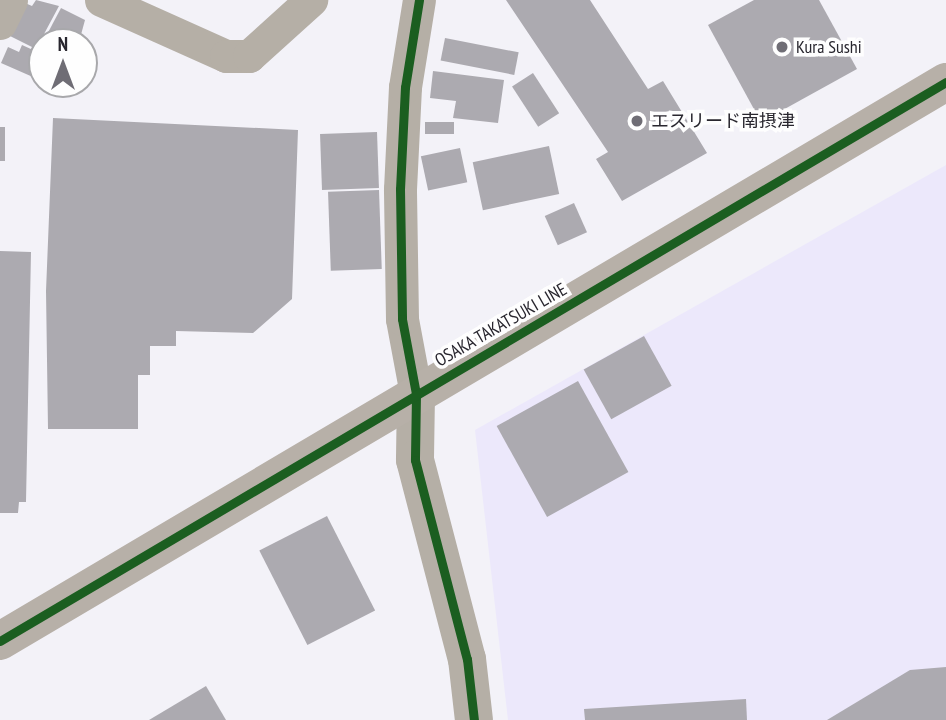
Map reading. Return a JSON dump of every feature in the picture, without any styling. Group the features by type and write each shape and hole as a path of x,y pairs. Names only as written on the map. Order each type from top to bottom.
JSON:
{"main road":[{"name":"OSAKA TAKATSUKI LINE","path":"0,641 946,82"}],"street":[{"path":"0,23 11,0"},
{"path":"101,0 226,56 249,56 311,0"},
{"path":"419,0 405,86 400,189 402,319 415,394 415,460 467,659 474,720"}],"shaded area":[{"path":"946,165 946,720 508,720 475,430"}],"building":[{"path":"36,0 59,6 47,28 28,28 28,45 8,35 25,3 32,6"},
{"name":"エスリード南摂津","path":"506,0 590,0 648,89 663,81 707,153 622,201 596,159 608,152"},
{"name":"Kura Sushi","path":"754,0 819,0 857,69 761,122 708,25"},
{"path":"61,8 85,20 83,28 50,28"},
{"path":"445,38 519,52 514,75 441,61"},
{"path":"22,45 28,48 28,75 1,63 8,47 19,52"},
{"path":"433,71 504,80 498,123 453,118 456,101 430,98"},
{"path":"533,73 559,113 538,127 512,87"},
{"path":"53,118 298,130 292,299 253,333 176,331 176,346 150,346 150,375 138,375 138,429 48,429 46,291"},
{"path":"425,122 454,122 454,134 425,134"},
{"path":"0,127 5,127 5,161 0,161"},
{"path":"377,132 379,188 322,190 320,134"},
{"path":"549,146 559,194 483,210 473,162"},
{"path":"460,148 467,182 428,191 421,156"},
{"path":"379,190 382,269 331,271 328,192"},
{"path":"574,203 587,232 558,245 545,216"},
{"path":"0,251 31,252 26,502 19,502 18,513 0,513"},
{"path":"644,336 672,386 611,419 584,369"},
{"path":"578,381 628,472 547,517 497,426"},
{"path":"327,516 375,610 307,645 259,551"},
{"path":"946,667 946,720 827,720 910,670"},
{"path":"206,686 226,720 149,720"},
{"path":"746,699 747,720 585,720 584,709"}],"cycle path":[{"path":"419,0 405,87 400,189 402,319 416,394 415,460 467,659 474,720"},
{"path":"0,641 946,82"}],"place":[{"name":"Kura Sushi","path":"782,47"},
{"name":"エスリード南摂津","path":"637,121"}]}
